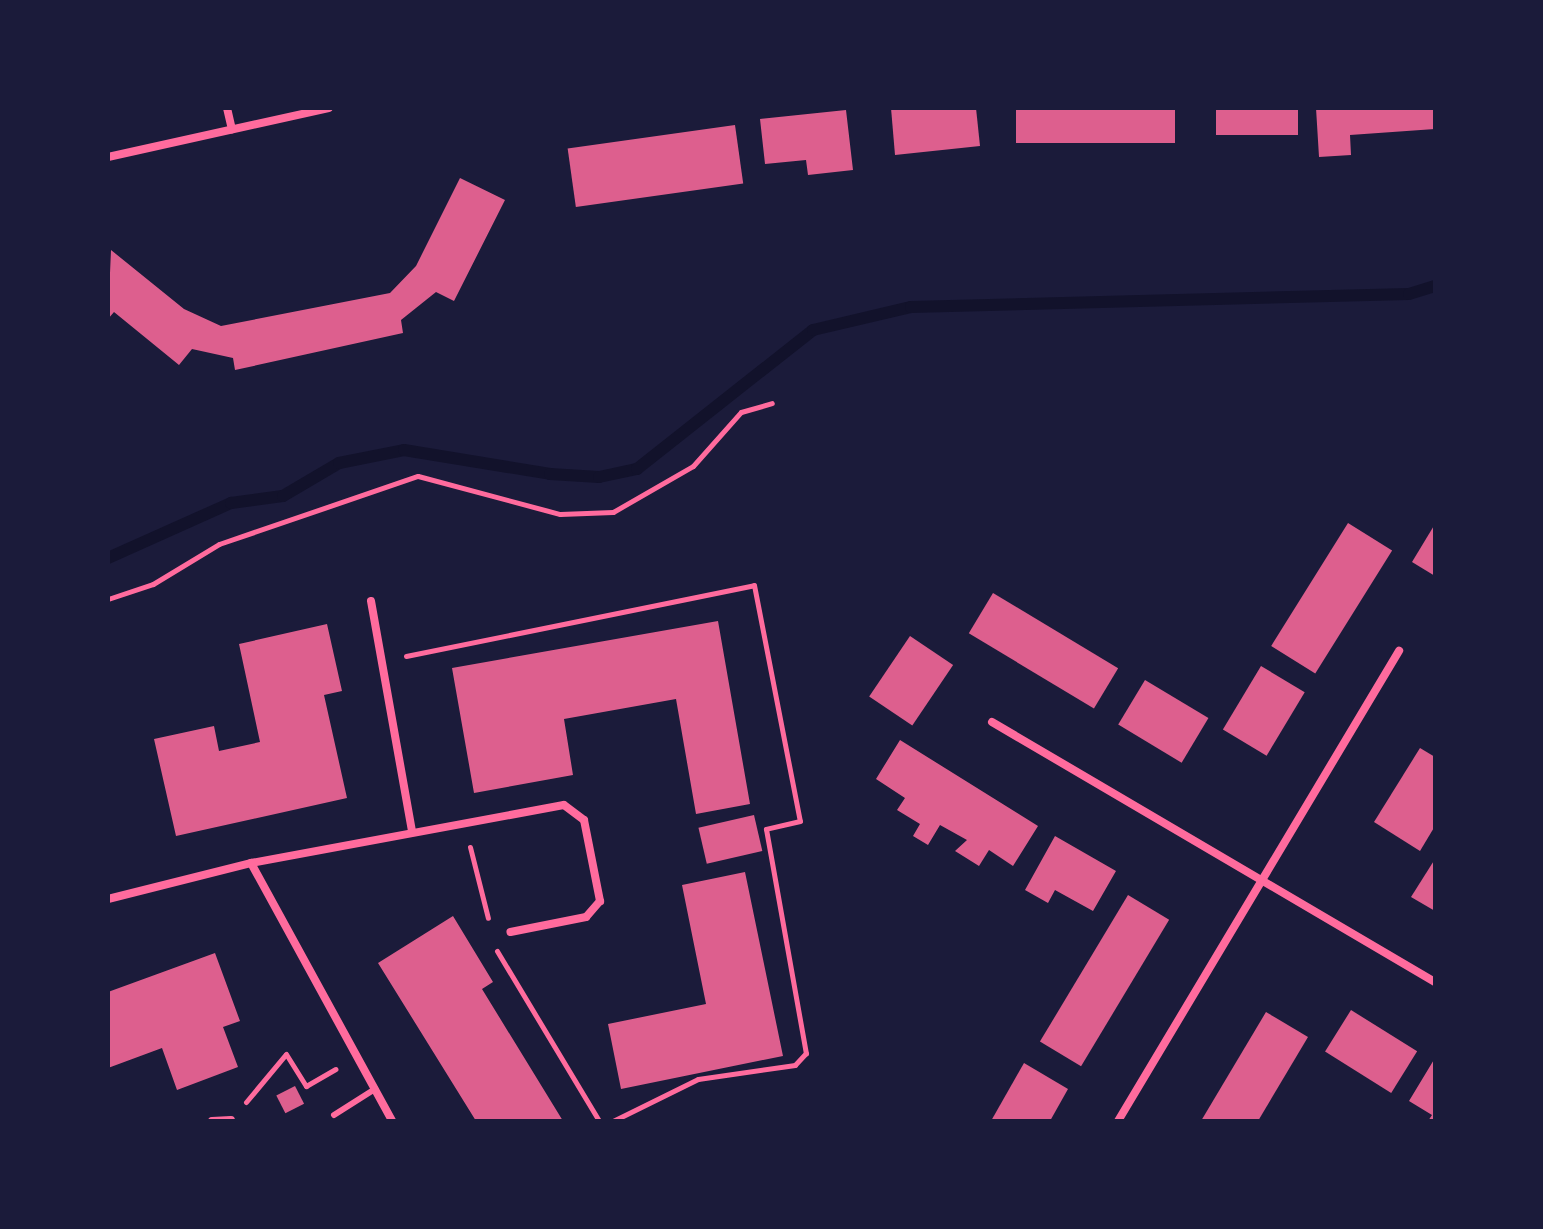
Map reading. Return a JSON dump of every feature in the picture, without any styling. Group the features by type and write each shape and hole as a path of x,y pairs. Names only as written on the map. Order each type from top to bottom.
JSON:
{"street":[{"path":"227,108 232,129"},
{"path":"108,157 329,108"},
{"path":"371,601 412,831"},
{"path":"1118,1121 1399,651"},
{"path":"992,722 1435,982"},
{"path":"108,899 251,863 463,820 564,805 584,820 600,901 586,917 510,932"},
{"path":"251,863 392,1121"},
{"path":"212,1121 231,1120"}],"lane":[{"path":"334,1115 375,1089"}],"path":[{"path":"108,599 153,584 219,544 418,476 560,514 613,512 693,466 741,412 772,403"},
{"path":"382,661 754,585 800,821 766,829 806,1053 795,1065 698,1079 613,1121"},
{"path":"463,820 502,970 599,1121"},
{"path":"231,1120 286,1054 306,1086 357,1057"}],"building":[{"path":"891,108 976,108 980,146 895,155"},
{"path":"1016,108 1175,108 1175,143 1016,143"},
{"path":"1216,108 1298,108 1298,135 1216,135"},
{"path":"1316,108 1435,108 1435,129 1350,135 1351,155 1319,157"},
{"path":"846,110 853,170 808,175 806,160 765,164 760,119"},
{"path":"735,125 743,183 576,207 568,149"},
{"path":"460,178 505,200 454,301 436,292 401,320 403,333 235,370 233,358 192,349 179,365 114,312 108,319 111,250 184,309 221,326 390,293 416,266"},
{"path":"1348,523 1392,551 1315,674 1271,646"},
{"path":"1435,524 1435,576 1412,562"},
{"path":"993,593 1118,668 1094,708 969,633"},
{"path":"718,621 750,804 696,814 676,699 564,719 573,775 474,793 452,668"},
{"path":"327,624 342,691 324,695 347,798 176,836 154,739 214,726 219,751 260,742 239,644"},
{"path":"910,636 953,665 912,726 869,697"},
{"path":"1261,666 1305,692 1267,756 1223,729"},
{"path":"1145,680 1208,718 1182,763 1118,725"},
{"path":"900,740 1038,826 1013,866 989,850 979,866 955,851 967,840 940,825 928,845 913,836 920,824 897,810 905,798 876,779"},
{"path":"1420,748 1435,757 1435,826 1420,851 1374,822"},
{"path":"754,815 762,851 707,864 698,828"},
{"path":"1055,836 1116,871 1093,911 1055,890 1048,903 1025,890"},
{"path":"1435,859 1435,911 1411,897"},
{"path":"745,872 783,1056 621,1089 608,1024 706,1004 682,885"},
{"path":"1128,895 1169,920 1081,1066 1040,1042"},
{"path":"453,916 493,982 482,989 563,1121 476,1121 378,963"},
{"path":"215,953 240,1021 223,1027 238,1067 177,1090 162,1048 108,1068 108,992"},
{"path":"1351,1010 1417,1051 1391,1093 1325,1052"},
{"path":"1266,1012 1308,1037 1258,1121 1201,1121"},
{"path":"1435,1058 1435,1121 1428,1121 1432,1115 1409,1101"},
{"path":"1024,1063 1068,1089 1050,1121 991,1121"},
{"path":"295,1086 304,1104 285,1113 276,1096"}],"waterway":[{"path":"108,558 231,503 283,496 339,463 404,450 550,474 599,477 637,469 813,330 911,307 1409,294 1435,286"}]}
